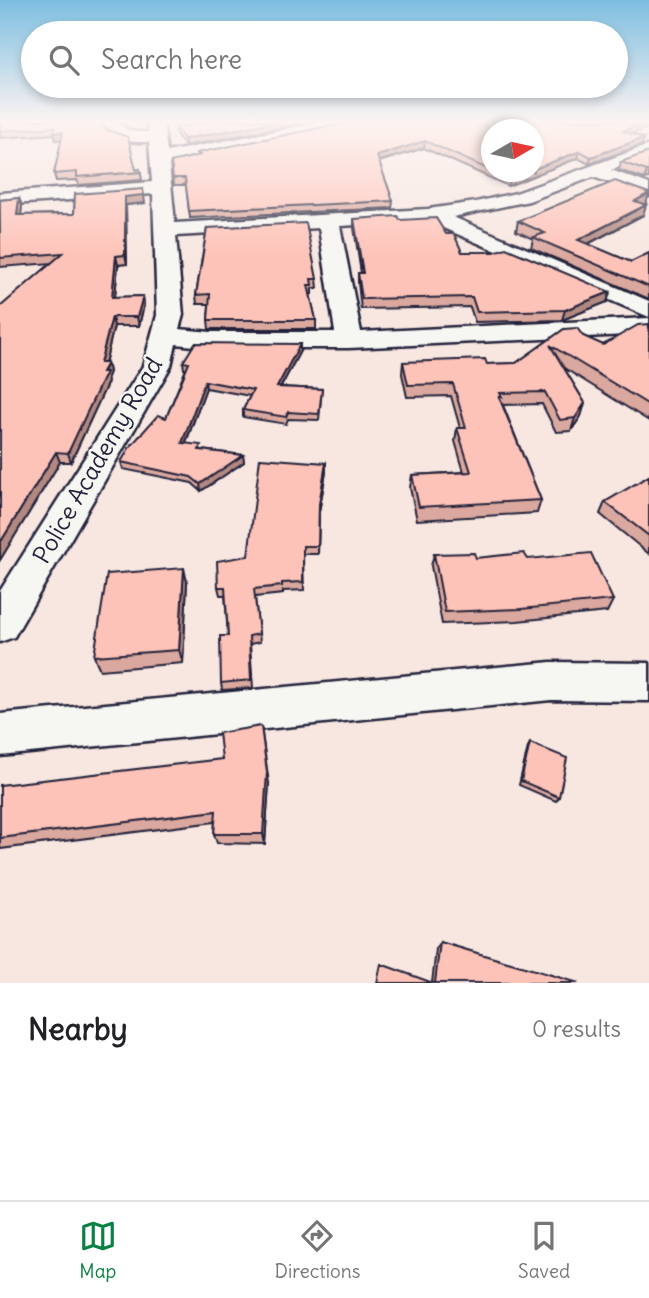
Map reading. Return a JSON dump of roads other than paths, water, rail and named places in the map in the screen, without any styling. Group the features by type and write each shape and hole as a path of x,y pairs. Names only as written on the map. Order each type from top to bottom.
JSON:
{"street":[{"path":"0,199 109,166"},
{"name":"Police Academy Road","path":"0,625 157,366 170,315 160,166"},
{"path":"166,230 428,215 511,200 607,166"},
{"path":"594,171 649,190"},
{"path":"428,215 649,310"},
{"path":"328,219 348,340"},
{"path":"165,335 211,340 348,340 649,327"},
{"path":"0,735 551,681 649,682"}]}
